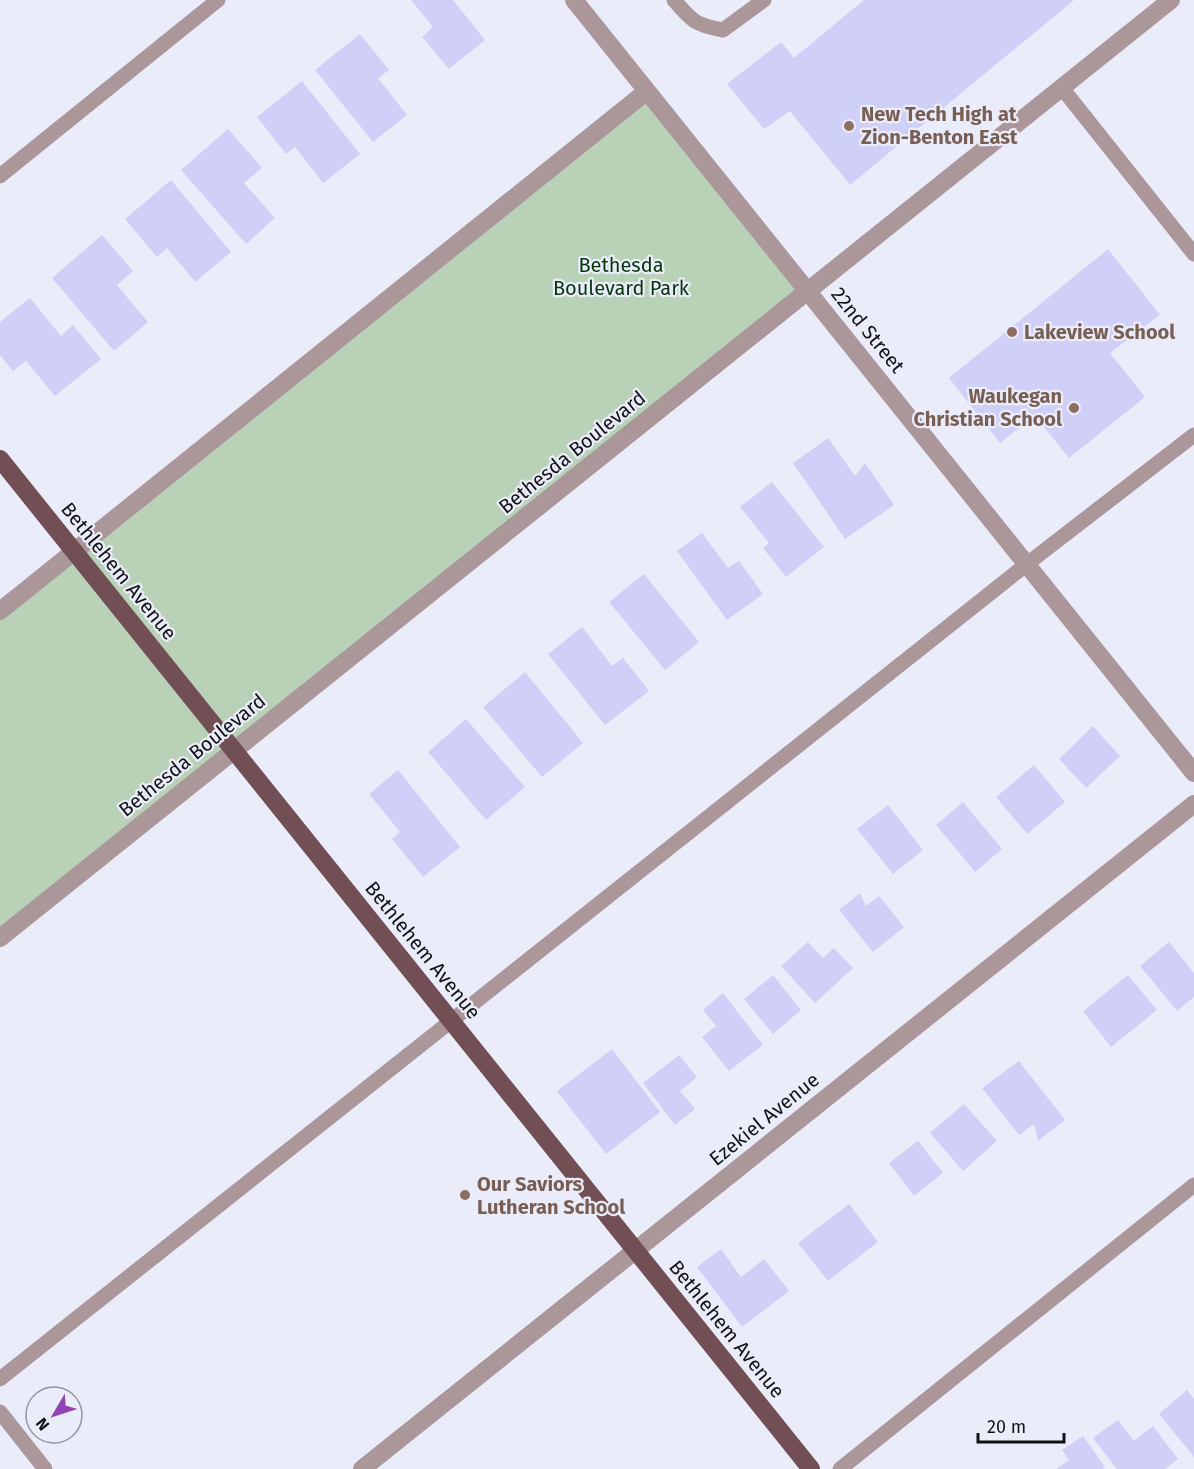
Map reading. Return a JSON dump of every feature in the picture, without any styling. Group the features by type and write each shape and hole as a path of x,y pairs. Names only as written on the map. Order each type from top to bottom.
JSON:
{"main road":[{"name":"Bethlehem Avenue","path":"0,459 811,1469"}],"street":[{"name":"22nd Street","path":"574,0 1194,773"},
{"name":"Bethesda Boulevard","path":"0,938 1171,0"},
{"path":"0,611 647,91"},
{"name":"Ezekiel Avenue","path":"362,1469 1194,804"}],"lane":[{"path":"0,176 218,0"},
{"path":"674,0 689,18 701,26 723,30 764,0"},
{"path":"1062,88 1194,254"},
{"path":"0,1378 1027,564 1194,435"},
{"path":"840,1469 1194,1185"},
{"path":"0,1412 45,1469"}],"green space":[{"name":"Bethesda Boulevard Park","path":"647,91 808,292 0,937 0,611"}],"building":[{"path":"411,0 453,0 485,40 449,69 422,37 433,27"},
{"name":"New Tech High at Zion-Benton East","path":"864,0 1074,0 850,185 790,111 764,129 727,84 781,42 794,58"},
{"path":"360,34 389,70 378,78 407,115 373,142 315,70"},
{"path":"302,81 360,154 323,183 295,147 286,154 257,117"},
{"path":"228,129 262,168 244,183 275,218 246,244 181,170"},
{"path":"171,180 231,252 195,282 167,248 157,257 125,219"},
{"path":"102,235 133,271 117,285 148,322 114,351 52,278"},
{"path":"1108,249 1160,315 1110,353 1145,397 1069,458 1035,416 1000,443 949,378"},
{"path":"30,298 61,336 73,325 101,359 55,396 26,361 13,371 0,355 0,322"},
{"path":"828,438 855,476 865,463 894,505 845,539 793,463"},
{"path":"772,482 824,547 786,577 763,548 769,543 740,507"},
{"path":"702,533 728,568 739,561 763,594 727,620 677,551"},
{"path":"644,574 699,642 665,670 609,602"},
{"path":"582,627 612,666 623,658 649,691 605,725 548,654"},
{"path":"525,672 583,743 542,777 483,707"},
{"path":"466,719 525,787 486,820 428,752"},
{"path":"1093,726 1120,756 1086,788 1059,759"},
{"path":"1034,765 1065,802 1027,834 996,797"},
{"path":"398,770 460,847 423,877 392,839 400,832 369,794"},
{"path":"963,802 1002,849 975,872 936,825"},
{"path":"888,805 923,850 893,874 857,829"},
{"path":"860,893 866,906 879,896 904,927 873,952 839,910"},
{"path":"808,942 823,958 834,948 853,968 815,1003 781,966"},
{"path":"1169,942 1194,973 1194,997 1177,1011 1140,966"},
{"path":"773,975 801,1010 773,1034 744,999"},
{"path":"1128,975 1157,1010 1111,1047 1083,1011"},
{"path":"723,993 763,1045 729,1071 702,1037 716,1026 703,1010"},
{"path":"612,1049 660,1112 606,1154 557,1091"},
{"path":"679,1055 697,1077 680,1091 695,1109 675,1125 643,1083"},
{"path":"1019,1061 1065,1120 1038,1141 1034,1124 1019,1135 982,1088"},
{"path":"964,1104 997,1141 963,1171 930,1133"},
{"path":"918,1141 943,1173 914,1196 889,1163"},
{"path":"849,1204 878,1242 828,1281 798,1243"},
{"path":"721,1249 741,1277 764,1259 789,1291 742,1327 697,1267"},
{"path":"1187,1390 1194,1399 1194,1457 1159,1414"},
{"path":"1118,1420 1134,1441 1153,1426 1178,1459 1165,1469 1117,1469 1093,1438"},
{"path":"1083,1436 1105,1467 1103,1469 1056,1469 1069,1460 1062,1450"}],"place":[{"name":"New Tech High at Zion-Benton East","path":"849,126"},
{"name":"Lakeview School","path":"1012,332"},
{"name":"Waukegan Christian School","path":"1074,408"},
{"name":"Our Saviors Lutheran School","path":"465,1195"}]}
